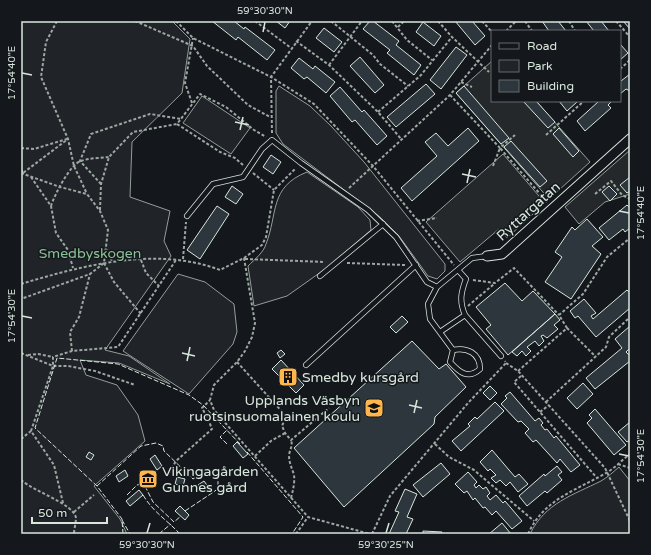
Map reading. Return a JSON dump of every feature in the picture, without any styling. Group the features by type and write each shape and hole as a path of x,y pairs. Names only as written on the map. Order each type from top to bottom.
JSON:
{"street":[{"name":"Ryttargatan","path":"487,256 502,254 630,139"}],"lane":[{"path":"187,216 213,184 243,177 262,149 272,140 301,163 368,210 396,237 427,282 437,288"},
{"path":"320,276 383,224"},
{"name":"Ryttargatan","path":"452,350 462,348 473,353 480,361 480,369 474,374 466,375 457,371 450,362 452,350 430,320 428,304 437,288 472,258 487,256"},
{"path":"306,365 416,265"},
{"path":"458,270 466,279 460,294 462,307 465,314 501,356"},
{"path":"440,332 465,314"}],"path":[{"path":"57,21 46,42 41,77 68,139 74,166 87,194 100,211 108,230 104,263 114,282 141,314"},
{"path":"135,21 193,46 207,66 248,105 270,117"},
{"path":"176,21 193,38 271,77 314,104 373,166 458,270"},
{"path":"255,21 291,48"},
{"path":"272,140 270,117 271,77 312,21"},
{"path":"330,21 351,36 373,55 380,64 408,86"},
{"path":"329,64 362,21"},
{"path":"392,21 407,40 432,61"},
{"path":"398,27 404,21"},
{"path":"438,21 452,37 489,72"},
{"path":"482,21 491,31"},
{"path":"507,30 516,21"},
{"path":"525,21 531,30"},
{"path":"569,21 574,30"},
{"path":"616,21 630,37"},
{"path":"378,112 421,74 452,37"},
{"path":"192,103 185,83 193,46 193,38"},
{"path":"296,41 329,64 378,112 402,140"},
{"path":"344,192 450,94 491,46"},
{"path":"621,68 630,60"},
{"path":"461,82 472,87"},
{"path":"100,211 101,184 109,157 133,132 177,124 200,94 226,107 254,130 272,140"},
{"path":"450,94 500,148 552,208"},
{"path":"546,135 583,102"},
{"path":"51,206 60,187 74,166 80,161 91,134 150,114 181,119"},
{"path":"177,124 220,152 235,158 274,190"},
{"path":"494,166 500,148 515,135"},
{"path":"21,148 34,149 68,139"},
{"path":"22,173 68,139"},
{"path":"80,161 109,157"},
{"path":"80,161 101,184"},
{"path":"21,284 73,268 113,261 183,259 201,262 220,270 244,258 262,244 266,237 274,190 301,163"},
{"path":"21,169 22,173"},
{"path":"22,173 60,187 87,194"},
{"path":"31,177 51,206 56,233 68,250 73,268"},
{"path":"595,194 611,181 622,195 630,199"},
{"path":"183,259 187,216"},
{"path":"417,221 437,218"},
{"path":"559,315 583,294 607,257 630,238"},
{"path":"106,248 113,261"},
{"path":"169,473 176,461 212,429 202,408 210,400 214,385 237,362 245,351 252,337 255,323 244,258"},
{"path":"142,260 146,273 159,286"},
{"path":"27,356 38,354 53,358 72,351 118,346 176,260"},
{"path":"21,299 90,274 104,263"},
{"path":"462,307 467,306 514,268 559,315 567,328 596,357"},
{"path":"72,351 70,332 79,317 90,274"},
{"path":"466,279 495,284"},
{"path":"546,402 606,347 609,337 630,317"},
{"path":"518,371 567,328"},
{"path":"21,353 53,366 68,366 95,371 134,385"},
{"path":"501,356 506,363 522,375 608,472 630,521"},
{"path":"21,439 31,431 53,366 53,358"},
{"path":"237,362 286,416 282,426 293,444 289,454 290,466 294,474 294,484 291,498"},
{"path":"210,400 214,410 308,517 371,534 390,496 468,403 506,363"},
{"path":"522,375 514,382 597,478"},
{"path":"540,412 549,405"},
{"path":"291,440 329,408"},
{"path":"31,431 54,465 63,503"},
{"path":"255,456 271,441 285,433"},
{"path":"435,444 450,457 474,470 534,521"},
{"path":"528,534 534,521 561,495 608,472 630,454"},
{"path":"618,464 630,468"},
{"path":"21,480 29,487 63,503 74,512 76,518 74,534"},
{"path":"74,512 94,496"},
{"path":"296,534 308,517"}],"green space":[{"name":"Smedbyskogen","path":"21,21 172,21 190,39 182,93 132,142 130,197 170,211 164,241 171,256 105,350 129,356 170,384 119,363 80,360 86,375 117,385 138,415 145,441 94,486 120,519 127,534 21,534"},
{"path":"279,86 310,106 331,126 364,162 445,264 445,271 437,279 428,276 399,236 380,217 283,144 276,133 276,91"},
{"path":"202,96 250,128 231,154 183,123"},
{"path":"307,172 358,207 370,220 371,230 328,267 287,296 254,306 248,266 265,247 280,193 286,185 295,178"},
{"path":"178,274 205,282 234,304 237,332 233,344 189,394 123,351"},
{"path":"619,467 630,481 630,534 530,534 536,523 552,507 570,496 601,481"}],"shaded area":[{"path":"491,62 491,102 537,102 590,162 549,199 456,93"},
{"path":"630,150 630,194 605,202 579,224 565,207"},
{"path":"503,154 545,203 507,238 499,229 460,262 426,222"}],"building":[{"path":"212,21 234,21 244,29 245,27 275,50 267,60 238,37 236,40"},
{"path":"276,21 290,21 285,28"},
{"path":"370,21 373,21 399,41 396,45 421,65 414,75 387,53 390,50 363,29"},
{"path":"455,21 472,21 485,36 475,45"},
{"path":"542,21 558,21 565,30 548,30"},
{"path":"586,21 601,21 608,30 593,30"},
{"path":"623,21 630,21 630,29"},
{"path":"423,22 441,36 434,46 416,32"},
{"path":"324,28 342,42 334,52 316,38"},
{"path":"621,45 628,53 621,59"},
{"path":"456,47 467,55 441,89 430,80"},
{"path":"360,57 384,85 375,93 350,66"},
{"path":"299,58 313,69 315,66 335,82 326,93 307,77 304,79 291,68"},
{"path":"630,74 630,91 626,89 621,93 621,81"},
{"path":"426,84 435,94 396,127 387,117"},
{"path":"464,86 509,138 501,144 456,93"},
{"path":"340,87 362,112 364,110 387,136 377,145 355,120 352,122 330,96"},
{"path":"524,102 537,102 555,122 548,128"},
{"path":"560,102 577,102 567,111"},
{"path":"598,102 611,102 608,105 611,108 585,131 577,121"},
{"path":"468,128 479,141 412,201 401,188 437,156 425,142 436,133 448,146"},
{"path":"559,128 579,151 573,157 553,134"},
{"path":"511,141 547,181 540,187 504,147"},
{"path":"271,155 281,162 273,174 263,167"},
{"path":"630,177 630,191 627,193 620,185"},
{"path":"232,186 243,194 236,204 225,197"},
{"path":"609,186 617,194 610,201 602,192"},
{"path":"627,205 630,208 630,228 625,232 623,229 609,240 599,228"},
{"path":"217,206 229,214 200,259 187,250"},
{"path":"587,219 603,237 592,246 601,254 571,299 545,282 562,257 555,252 572,227 575,230"},
{"path":"505,283 522,301 533,291 555,314 508,355 486,329 491,325 476,307"},
{"path":"627,290 630,293 630,308 596,337 578,316 575,318 570,311 584,299 596,313 591,316 593,319"},
{"path":"555,314 560,320 554,325 558,329 547,338 543,335 541,336 544,341 539,346 535,341 527,347 531,351 526,356 522,351 517,356 512,352"},
{"path":"402,316 408,322 396,333 390,327"},
{"path":"630,326 630,348 626,352 630,356 630,361 595,389 586,378 622,348 615,339"},
{"path":"412,341 439,369 446,364 466,387 435,417 434,424 344,507 294,448"},
{"path":"281,350 285,354 280,358 277,353"},
{"name":"Smedby kursgård","path":"281,360 304,385 296,393 272,369"},
{"path":"583,383 593,394 577,409 567,398"},
{"path":"490,386 497,393 490,400 483,393"},
{"path":"510,392 535,421 539,418 543,423 541,425 545,430 547,429 554,438 556,436 580,465 571,472 560,459 557,463 536,440 533,442 525,433 529,429 521,421 518,422 501,404 507,398 505,396"},
{"path":"495,402 504,411 461,451 452,441 470,426 468,424 475,417 477,419"},
{"path":"595,409 626,445 614,455 587,423 592,418 589,415"},
{"path":"630,422 630,440 627,442 618,432"},
{"path":"237,442 248,454 243,458 233,446"},
{"path":"492,450 515,477 519,474 528,484 518,492 510,482 506,486 500,480 496,483 491,478 496,475 490,469 488,471 480,462"},
{"path":"89,452 94,455 91,460 86,457"},
{"path":"155,455 162,466 157,470 150,459"},
{"path":"441,463 450,474 423,497 413,485"},
{"path":"557,466 562,472 558,475 562,480 547,493 545,491 527,506 519,496 544,474 545,476"},
{"path":"125,470 128,476 119,482 116,476"},
{"path":"468,472 477,482 474,485 476,488 479,485 483,489 486,487 490,493 487,496 490,500 496,495 503,503 505,501 522,521 512,529 496,511 492,515 485,507 483,508 475,498 473,500 467,491 464,493 455,484"},
{"path":"177,477 185,479 183,486 175,484"},
{"path":"204,481 209,488 202,492 198,485"},
{"path":"405,489 417,494 407,517 413,519 406,534 389,534 399,512 395,511"},
{"path":"139,490 143,495 130,506 126,501"},
{"path":"180,506 189,515 185,520 175,511"},
{"path":"502,523 511,534 489,534"},
{"path":"423,531 442,532 442,534 423,534"}],"fence":[{"path":"123,534 122,519 97,486 35,428 57,358 118,364 189,395 203,405 240,444"},
{"path":"227,444 220,437 228,429"},
{"path":"97,486 141,446 156,443 163,446 164,451 193,479 208,470 218,479 218,488 215,491 185,511"},
{"path":"247,452 303,517 292,534"},
{"path":"127,495 137,485 142,484"},
{"path":"145,486 153,502 174,522 181,516"},
{"path":"143,495 156,511 180,534"},
{"path":"122,520 130,534"},
{"path":"161,534 160,533 171,524"}],"place":[{"name":"Smedby kursgård","path":"288,377"},
{"name":"Upplands Väsbyn ruotsinsuomalainen koulu","path":"374,408"},
{"name":"Vikingagården Gunnes gård","path":"148,479"}]}
